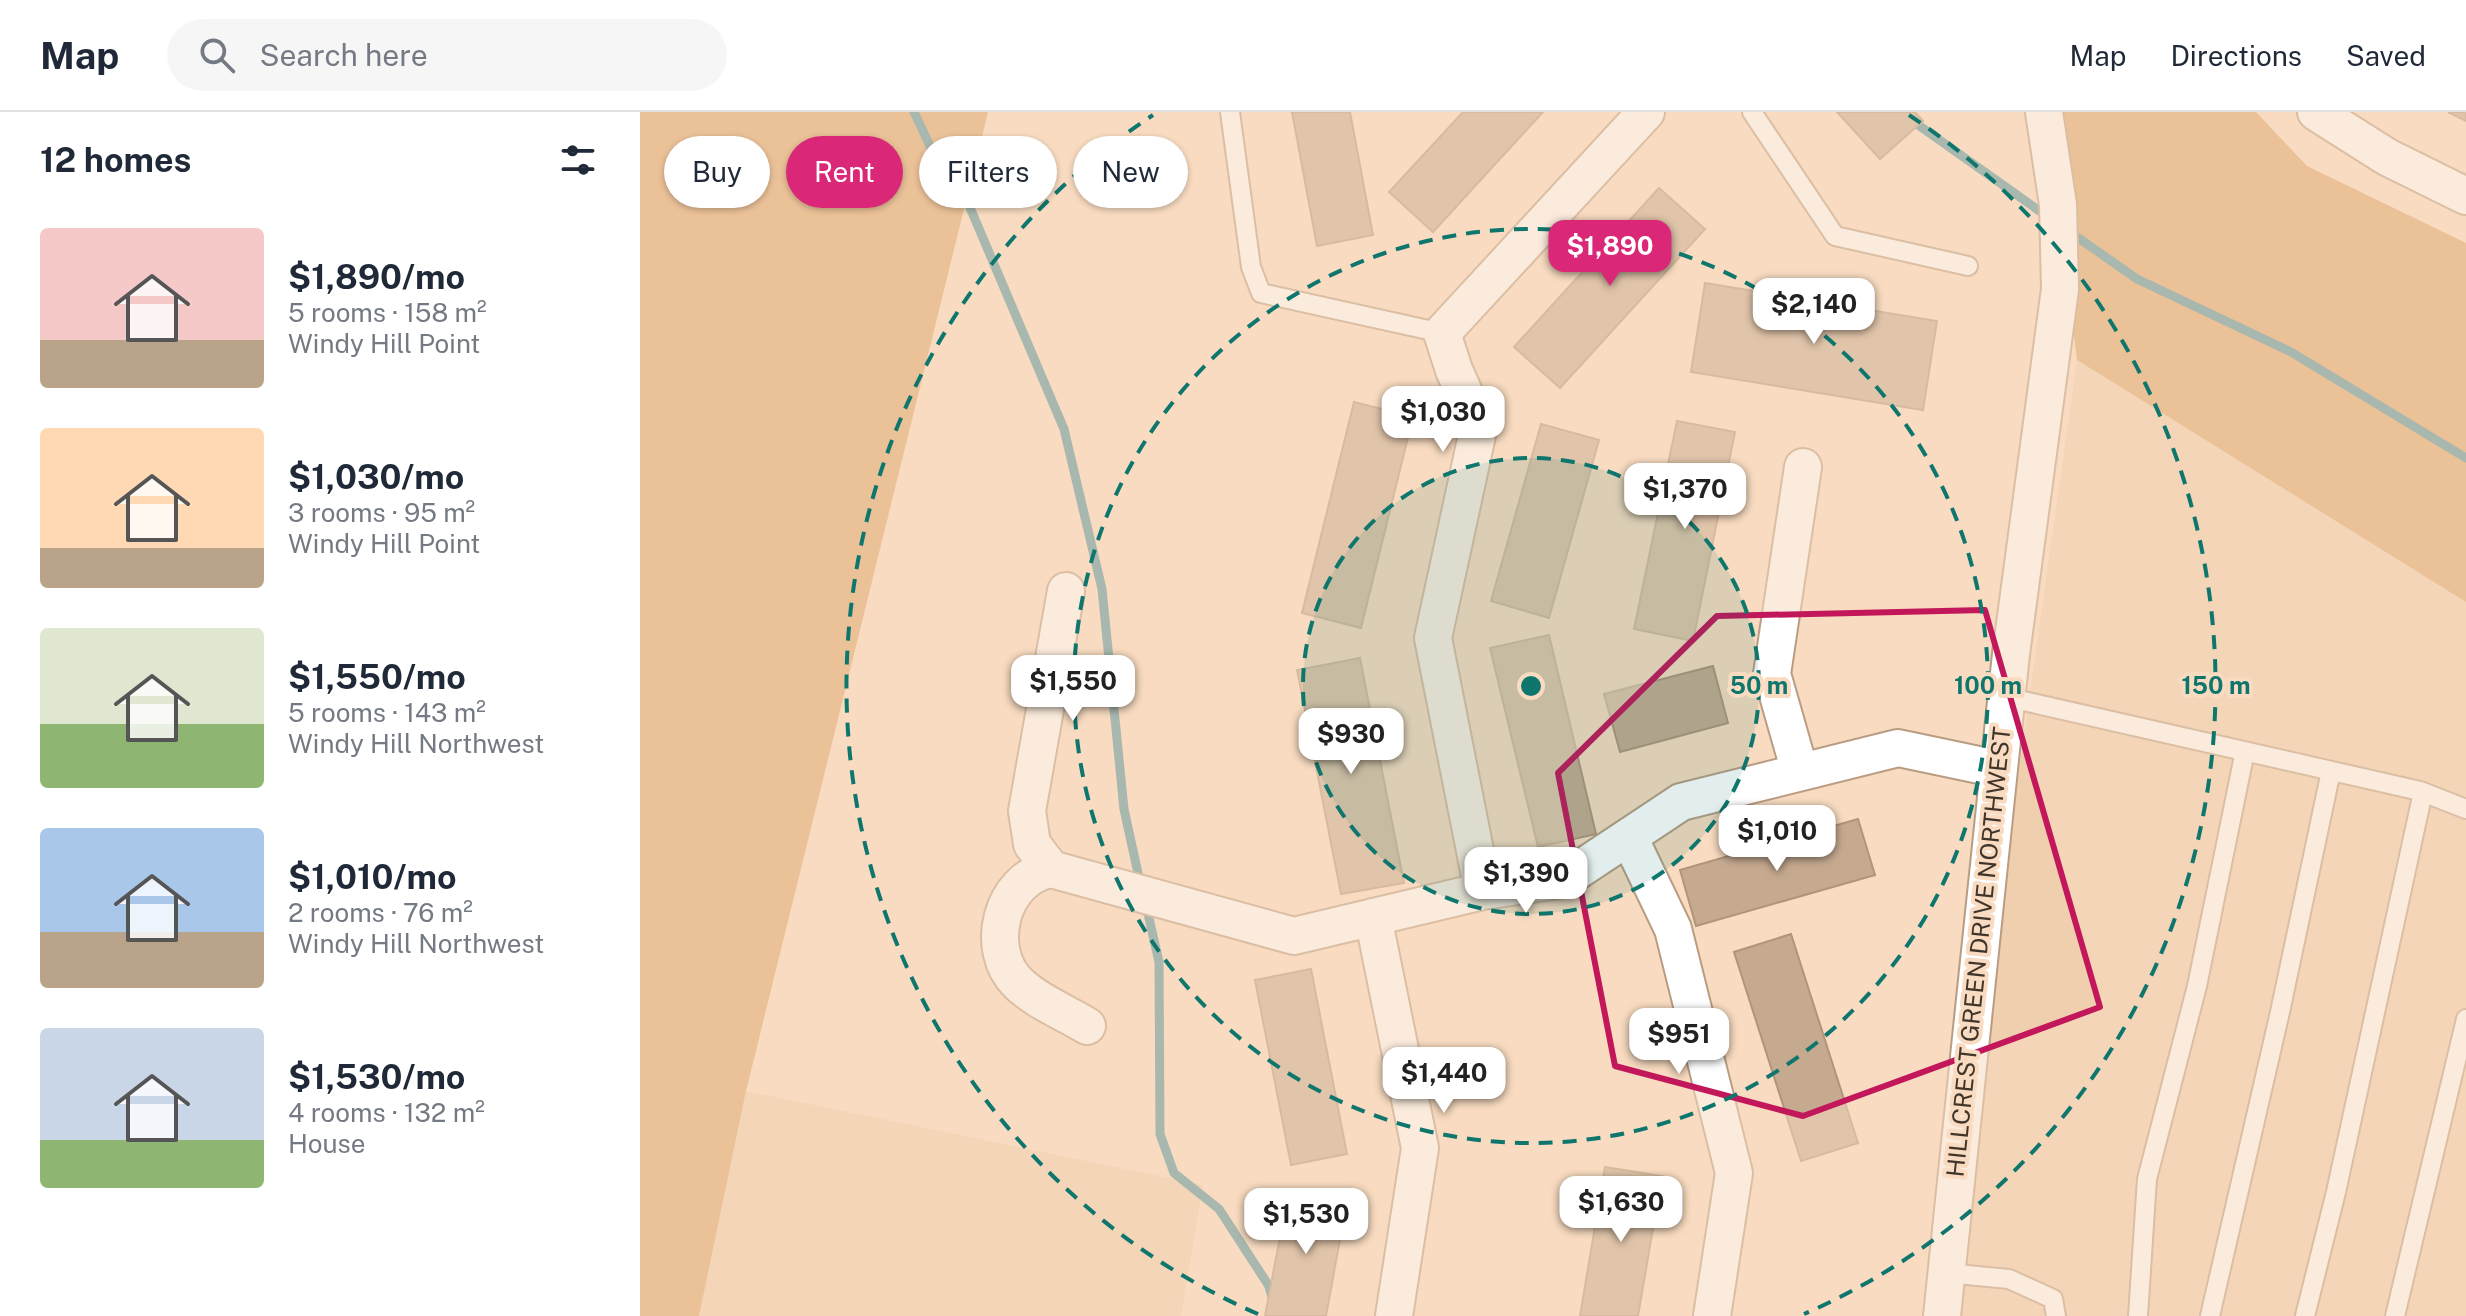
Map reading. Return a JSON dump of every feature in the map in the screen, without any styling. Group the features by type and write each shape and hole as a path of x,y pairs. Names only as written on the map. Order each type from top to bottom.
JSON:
{"street":[{"path":"1483,891 1433,638 1479,426 1454,370 1442,333 1646,112"},
{"name":"HILLCREST GREEN DRIVE NORTHWEST","path":"1942,1316 2006,697 2060,289 2058,205 2044,112"},
{"path":"2331,116 2387,157 2466,196"},
{"path":"1800,772 1772,674 1803,467"},
{"path":"1051,869 1032,844 1027,811 1066,591"},
{"path":"1087,1026 1019,985 1007,970 1000,942 1002,916 1011,894 1033,872 1051,869 1294,936 1483,891 1565,879 1681,802 1898,748 1998,769"},
{"path":"1629,837 1673,929 1734,1173 1712,1316"},
{"path":"1373,917 1420,1148 1394,1316"}],"lane":[{"path":"1230,112 1251,267 1261,293 1442,333"},
{"path":"1752,112 1835,236 1968,266"},
{"path":"2006,697 2423,792 2466,809"},
{"path":"2138,1316 2147,1179 2197,986 2245,751"},
{"path":"2210,1316 2280,1012 2331,771"},
{"path":"2305,1316 2336,1192 2423,792"},
{"path":"2395,1316 2466,1019"},
{"path":"1946,1273 2009,1279 2053,1299 2056,1316"}],"highlighted area":[{"path":"1985,610 2100,1007 1803,1116 1615,1066 1558,773 1717,616"}],"shaded area":[{"path":"640,112 988,112 982,136 919,136 919,208 964,208 746,1091 699,1316 640,1316"},
{"path":"2046,112 2256,112 2307,166 2466,243 2466,602 2077,360"},
{"path":"2077,360 2466,602 2466,1316 1942,1316"},
{"path":"746,1091 1203,1185 1181,1316 699,1316"}],"building":[{"path":"1292,112 1350,112 1373,235 1317,246"},
{"path":"1463,112 1543,112 1433,232 1389,192"},
{"path":"1837,112 1915,112 1923,121 1880,159"},
{"path":"2448,112 2466,112 2466,121"},
{"path":"1659,188 1705,229 1560,388 1514,347"},
{"path":"1705,283 1937,321 1923,410 1691,372"},
{"path":"1354,402 1413,417 1361,628 1302,613"},
{"path":"1677,421 1735,432 1693,641 1634,629"},
{"path":"1541,424 1599,440 1549,618 1491,601"},
{"path":"1549,635 1596,834 1538,847 1490,648"},
{"path":"1360,658 1404,883 1341,894 1297,670"},
{"path":"1713,666 1728,723 1620,752 1604,694"},
{"path":"1858,819 1875,875 1696,926 1680,870"},
{"path":"1791,934 1858,1143 1801,1161 1734,952"},
{"path":"1311,969 1347,1154 1291,1165 1255,980"},
{"path":"1605,1167 1662,1176 1638,1316 1580,1316"},
{"path":"1289,1190 1347,1201 1326,1316 1265,1316"}],"waterway":[{"path":"914,112 931,148 960,184 1064,429 1102,589 1124,809 1141,887"},
{"path":"1900,112 2048,217"},
{"path":"2067,230 2137,279 2291,352 2466,458"},
{"path":"1146,905 1159,962 1160,1134 1174,1173 1219,1209 1269,1286 1277,1316"}]}
